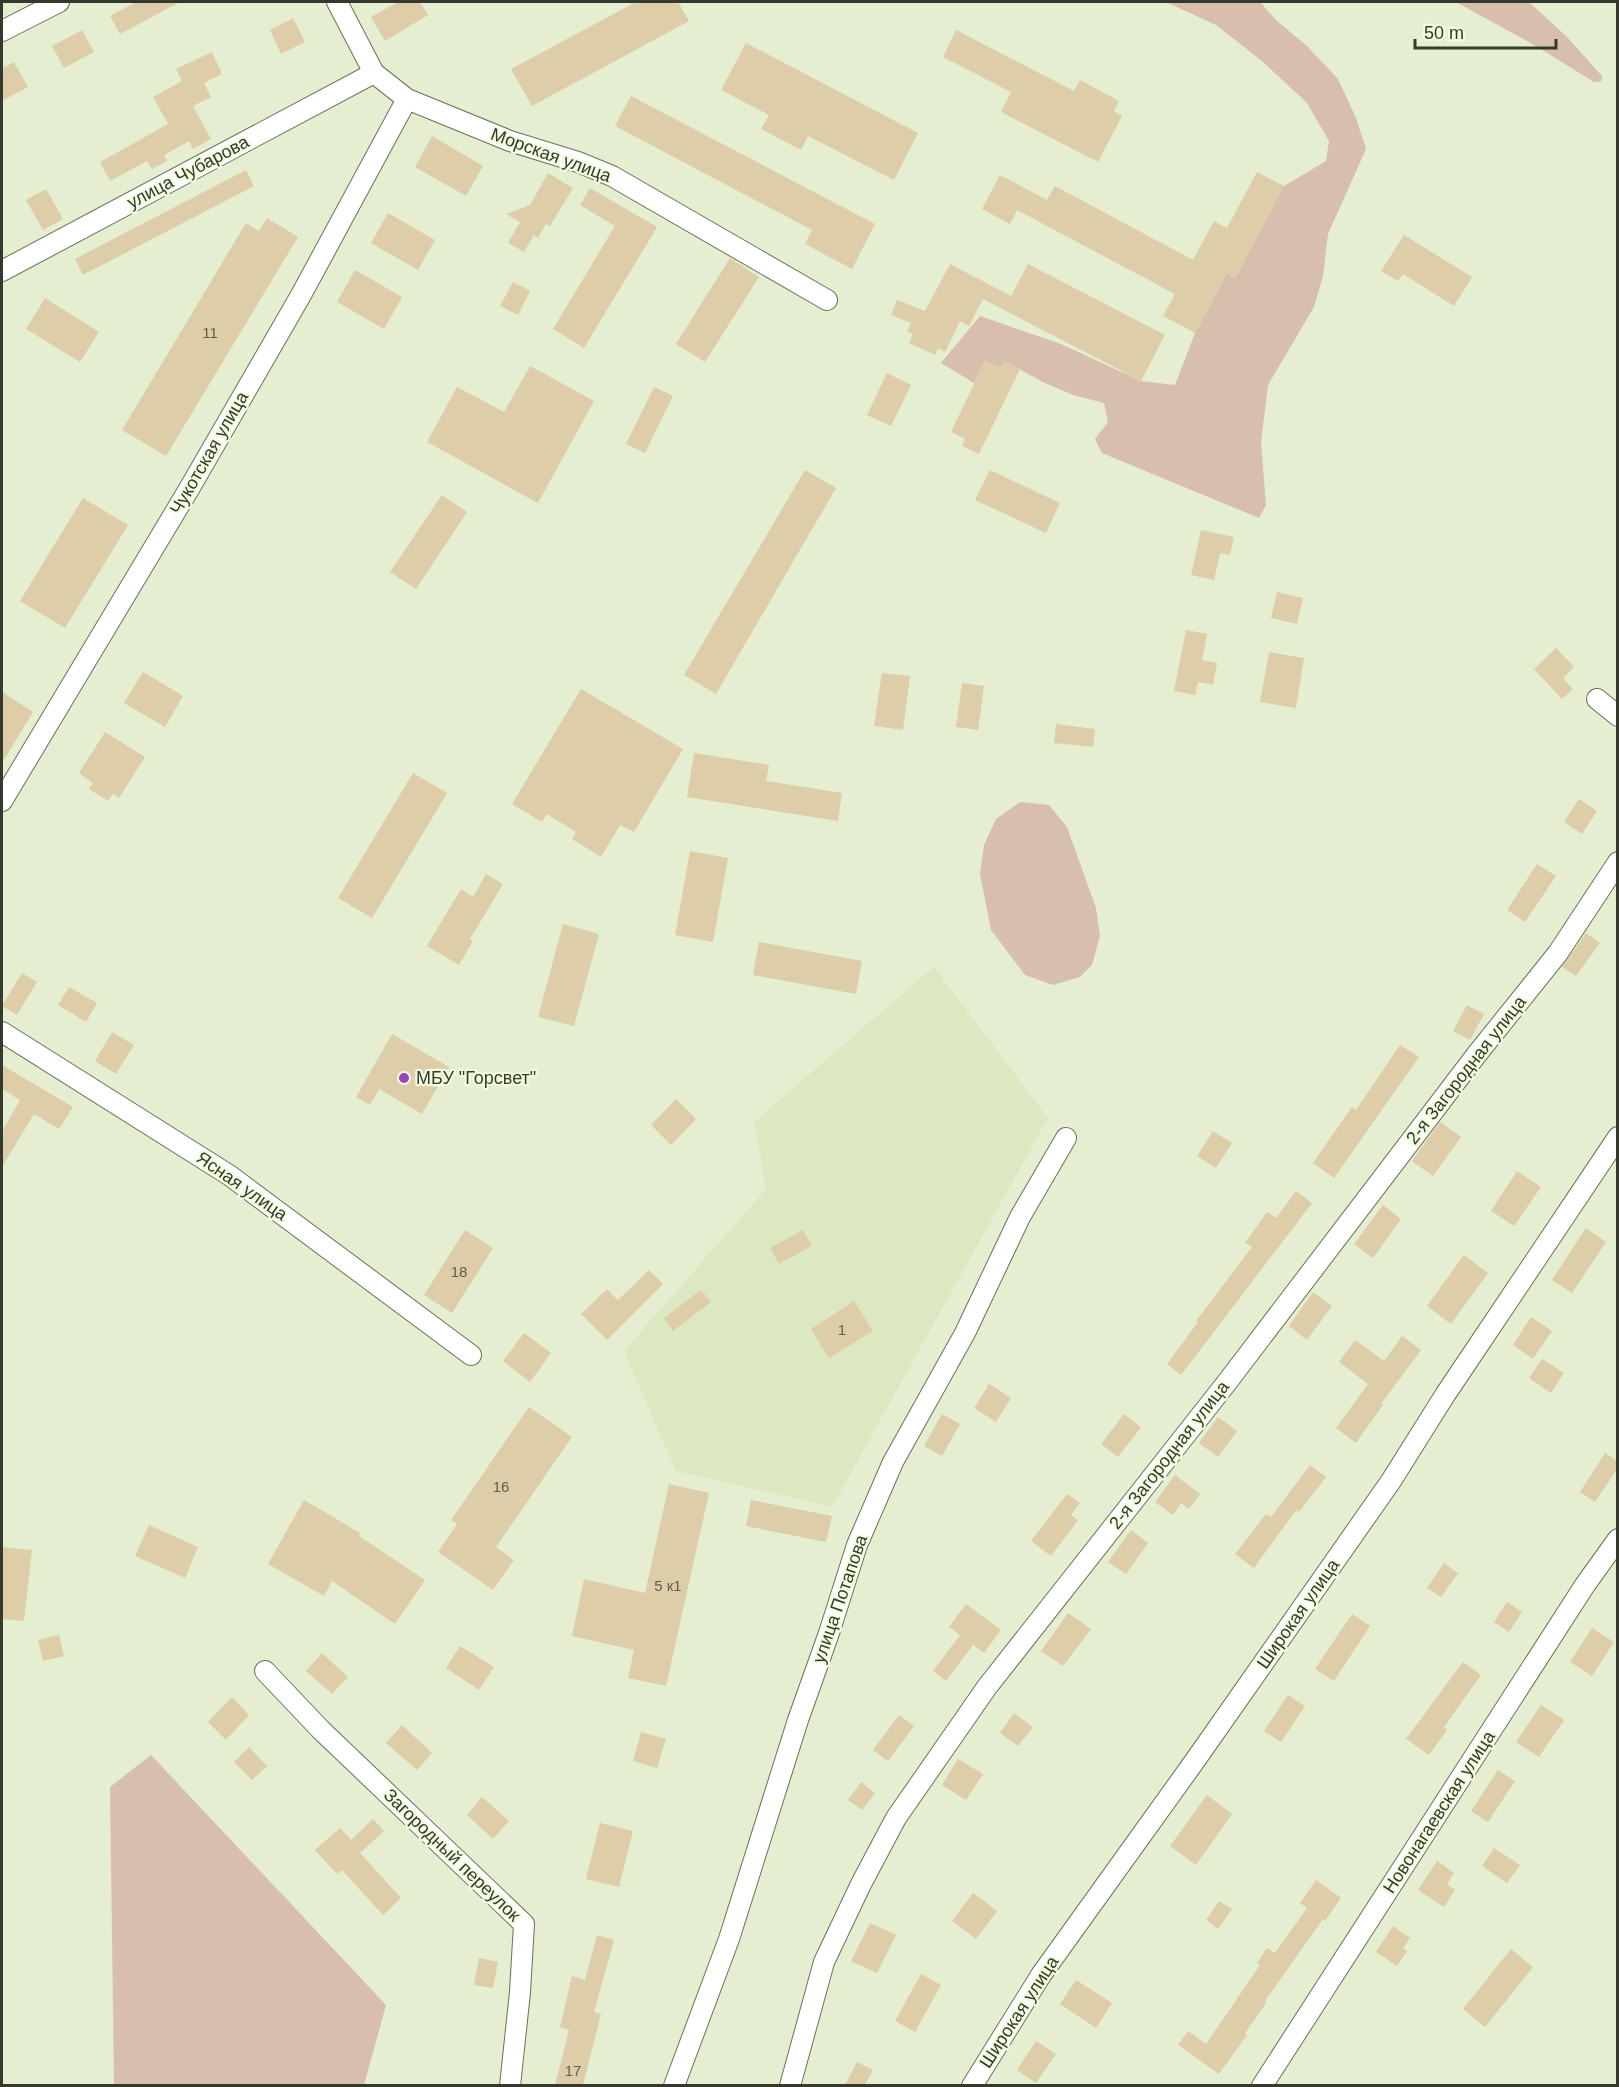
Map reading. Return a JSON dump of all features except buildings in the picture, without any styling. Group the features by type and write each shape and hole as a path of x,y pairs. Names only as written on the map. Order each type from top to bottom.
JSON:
{"street":[{"path":"2,31 59,2"},
{"name":"Морская улица","path":"337,2 374,73 407,99 510,141 578,162 612,176 827,300"},
{"name":"улица Чубарова","path":"2,271 374,73"},
{"name":"Чукотская улица","path":"2,801 189,489 301,295 407,99"},
{"path":"1597,699 1617,716"},
{"name":"2-я Загородная улица","path":"790,2085 824,1962 896,1818 987,1688 1221,1390 1477,1054 1558,953 1617,862"},
{"name":"Ясная улица","path":"2,1032 229,1175 471,1355"},
{"name":"Широкая улица","path":"972,2085 1041,1975 1391,1481 1445,1395 1617,1137"},
{"name":"улица Потапова","path":"674,2085 729,1939 798,1720 829,1634 857,1545 893,1462 965,1333 1020,1217 1066,1138"},
{"name":"Новонагаевская улица","path":"1262,2085 1617,1539"},
{"name":"Загородный переулок","path":"265,1671 321,1730 524,1924 520,1992 510,2085"}],"shaded area":[{"path":"1166,2 1260,2 1338,79 1356,118 1366,149 1328,234 1323,276 1314,307 1268,385 1261,442 1266,505 1259,518 1102,453 1095,439 1108,422 1104,403 1073,395 1004,361 1000,368 985,361 974,383 941,363 980,316 1061,344 1141,381 1175,385 1195,333 1227,273 1235,278 1284,186 1326,161 1329,141 1307,103 1262,61 1216,25"},
{"path":"1456,2 1529,2 1567,37 1602,76 1601,82 1594,82 1536,46"},
{"path":"1020,802 1049,805 1067,827 1096,908 1100,936 1092,965 1080,977 1053,985 1025,975 991,930 980,874 984,845 996,819"},
{"path":"934,967 1048,1118 832,1507 676,1471 624,1351 766,1189 754,1122"},
{"path":"151,1755 386,2005 364,2085 114,2085 110,1787"}],"place":[{"name":"МБУ \"Горсвет\"","path":"404,1078"}]}
